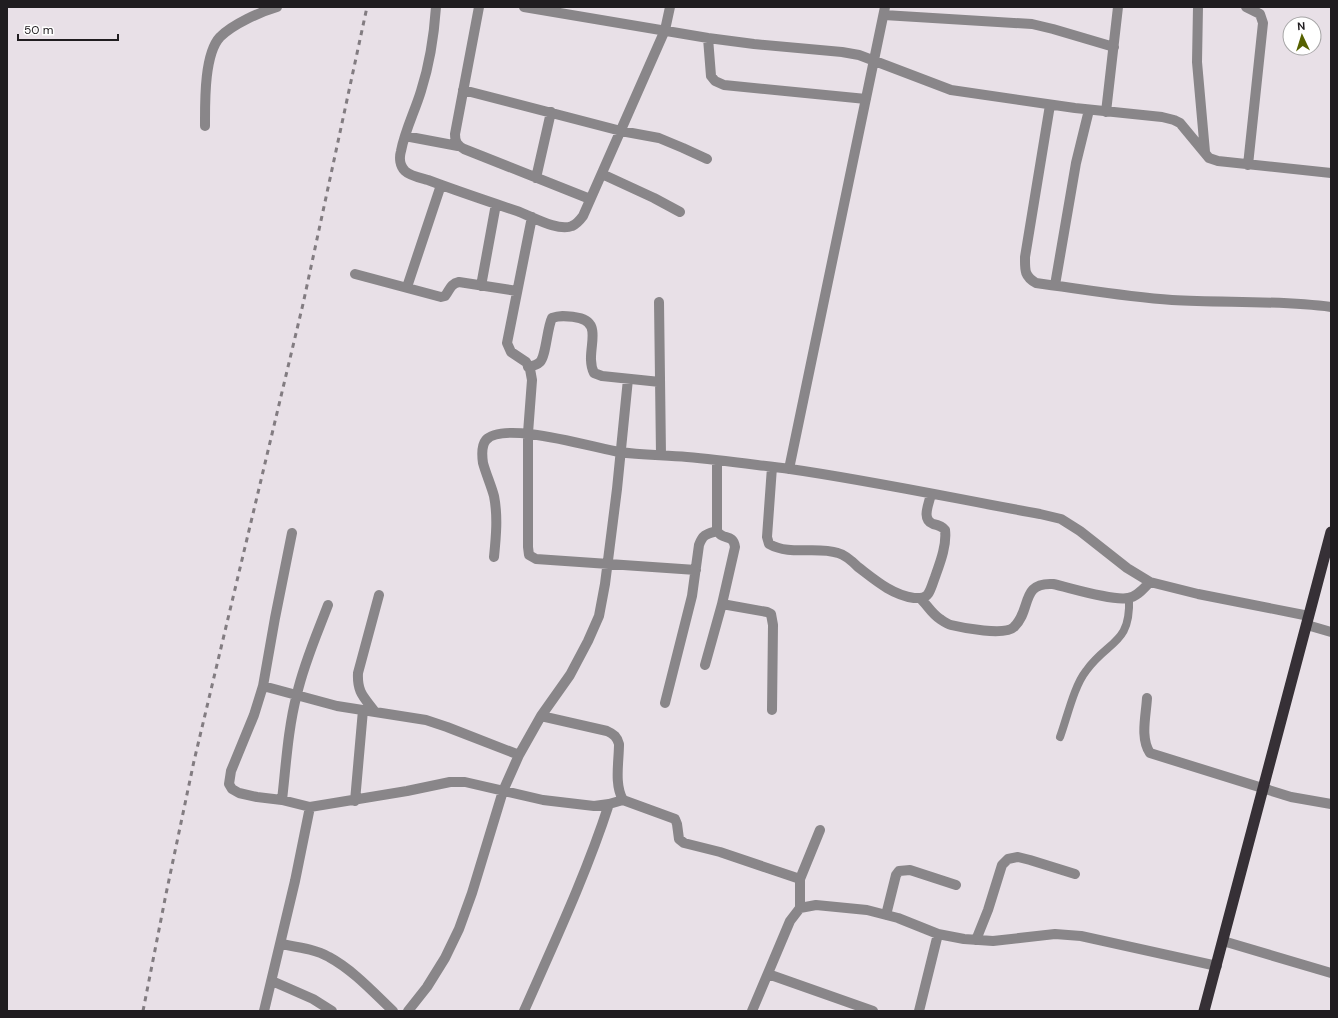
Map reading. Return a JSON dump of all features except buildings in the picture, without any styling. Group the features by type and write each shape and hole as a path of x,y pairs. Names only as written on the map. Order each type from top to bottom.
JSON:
{"highway":[{"path":"1204,1011 1331,532"}],"street":[{"path":"204,126 206,85 214,47 220,37 254,16 278,7"},
{"path":"436,7 434,36 430,60 405,136 400,159 401,165 406,172 441,185 532,216 553,226 570,227 576,224 583,216 665,30 670,7"},
{"path":"458,146 455,141 455,134 479,7"},
{"path":"524,7 708,38 859,55 951,90 1050,105 1174,120 1180,123 1209,158 1218,161 1331,173"},
{"path":"1106,112 1118,7"},
{"path":"1198,7 1196,62 1205,152"},
{"path":"1246,7 1260,14 1263,24 1248,165"},
{"path":"790,469 884,11 1032,24 1114,47"},
{"path":"708,38 712,76 715,81 724,85 866,99"},
{"path":"463,90 621,130 659,138 707,159"},
{"path":"1050,105 1025,257 1025,270 1028,278 1036,283 1172,300 1276,302 1331,307"},
{"path":"1054,285 1076,163 1089,110"},
{"path":"536,178 551,112"},
{"path":"405,136 458,146 590,199"},
{"path":"602,174 680,212"},
{"path":"407,288 441,185"},
{"path":"481,286 496,204"},
{"path":"532,216 516,291 507,343 511,352 526,362 532,380 528,433 529,555 536,559 696,570"},
{"path":"355,274 441,297 445,296 454,283 459,282 516,291"},
{"path":"659,302 661,455"},
{"path":"528,367 539,363 543,359 547,331 552,318 559,316 580,318 586,319 590,323 593,330 590,366 594,373 602,376 660,382"},
{"path":"408,1011 442,964 459,929 503,791 519,756 541,716 570,675 591,635 599,616 617,489 628,379"},
{"path":"494,557 496,511 494,496 483,462 482,451 484,441 491,435 504,433 528,433 550,436 620,452 790,469 1061,519 1080,531 1127,568 1150,582 1308,621 1331,632"},
{"path":"705,664 722,604 735,547 732,539 719,534 717,531 717,461"},
{"path":"772,467 768,537 769,544 783,549 829,551 839,553 891,591 906,597 921,599 938,618 949,625 997,631 1005,631 1013,628 1019,621 1032,591 1036,586 1043,583 1116,599 1129,598 1138,593 1150,582"},
{"path":"921,599 928,594 933,584 942,554 946,533 942,527 930,523 927,520 926,516 931,494"},
{"path":"665,703 687,622 701,538 705,534 717,531"},
{"path":"292,533 263,686 254,715 231,771 229,784 232,789 239,793 282,800 310,807 450,782 465,782 543,800 594,806 610,804 623,800 675,820 679,839 684,843 720,852 800,879"},
{"path":"375,712 360,691 358,673 379,595"},
{"path":"722,604 771,614 773,625 772,710"},
{"path":"282,800 289,735 296,696 305,665 328,605"},
{"path":"263,686 296,696 362,710 426,720 447,726 519,756"},
{"path":"1147,698 1144,737 1145,746 1150,753 1291,797 1331,804"},
{"path":"355,800 362,710"},
{"path":"541,716 607,731 618,739 618,785 623,800"},
{"path":"524,1011 576,895 596,846 610,804"},
{"path":"264,1011 281,944 310,807"},
{"path":"752,1011 790,921 800,908 800,879 820,830"},
{"path":"976,940 988,910 1002,865 1008,859 1018,858 1030,860 1075,874"},
{"path":"886,915 896,875 899,871 910,870 956,885"},
{"path":"800,908 816,905 868,910 898,918 938,934 964,939 993,941 1055,934 1081,936 1217,966"},
{"path":"919,1011 938,934"},
{"path":"1223,941 1331,973"},
{"path":"281,944 328,956 345,967 393,1011"},
{"path":"768,974 873,1011"},
{"path":"272,981 312,998 332,1011"}],"lane":[{"path":"1060,737 1077,689 1085,672 1099,656 1118,640 1126,628 1129,612 1129,598"}],"railway":[{"path":"143,1011 194,761 303,304 367,7"}]}
